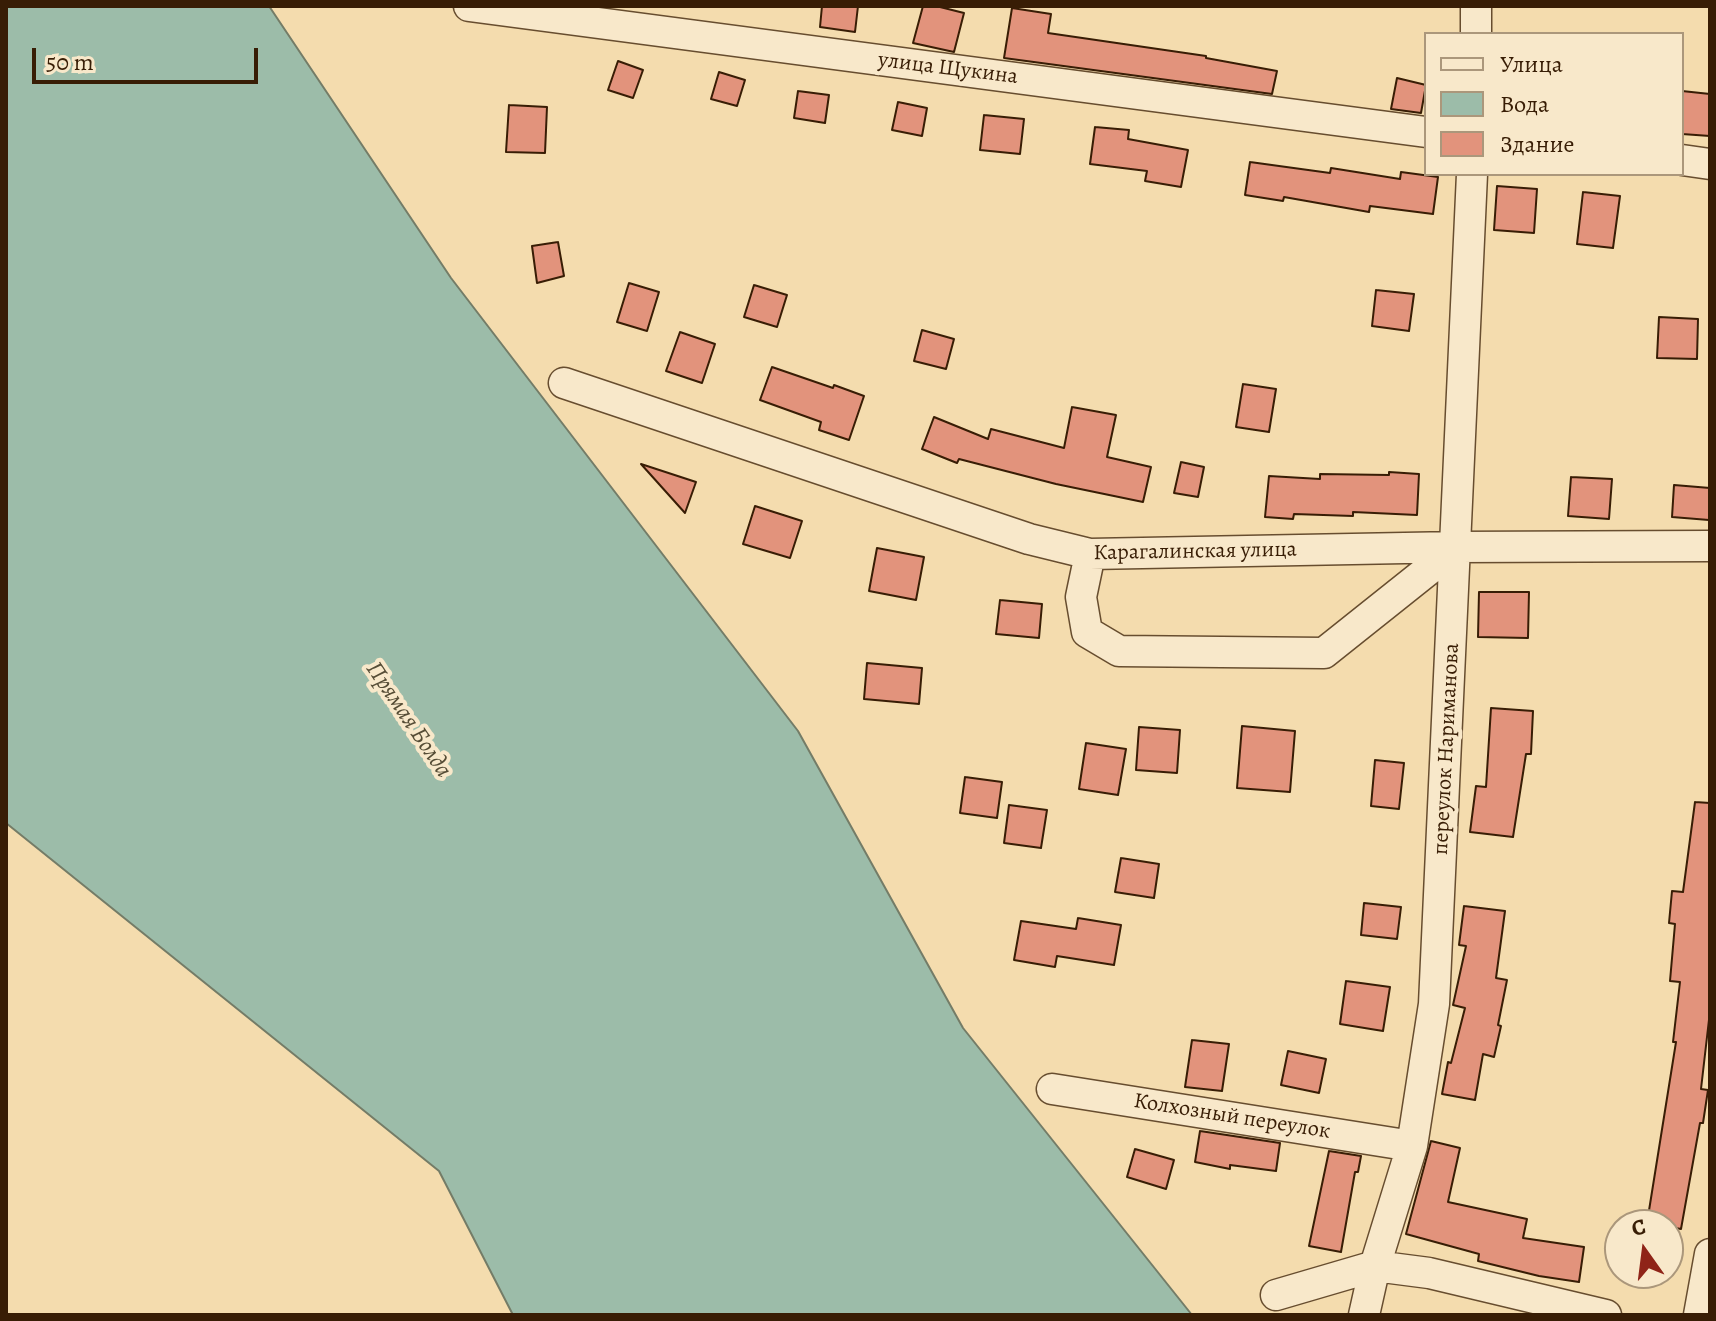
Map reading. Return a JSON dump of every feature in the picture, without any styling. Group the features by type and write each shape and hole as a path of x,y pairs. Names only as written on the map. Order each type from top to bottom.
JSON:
{"street":[{"name":"улица Щукина","path":"469,6 1424,132"},
{"path":"1476,6 1476,32"},
{"path":"1684,160 1710,164"},
{"name":"переулок Нариманова","path":"1364,1315 1375,1266 1412,1146 1434,1004 1472,176"},
{"name":"Карагалинская улица","path":"564,383 1029,539 1090,554 1710,546"},
{"path":"1090,554 1081,597 1087,632 1119,651 1324,653 1457,547"},
{"name":"Колхозный переулок","path":"1052,1089 1412,1146"},
{"path":"1699,1315 1710,1254"},
{"path":"1276,1295 1375,1266 1429,1273 1606,1315"}],"water":[{"name":"Прямая Болда","path":"6,6 269,6 451,278 798,731 963,1028 1192,1315 513,1315 439,1171 6,823"}],"building":[{"path":"822,6 858,6 855,32 820,27"},
{"path":"923,6 964,13 954,52 913,43"},
{"path":"1012,8 1051,14 1048,33 1206,56 1277,71 1272,94 1004,58"},
{"path":"618,61 643,70 633,98 608,90"},
{"path":"719,72 745,80 737,106 711,99"},
{"path":"1397,78 1424,85 1421,113 1391,109"},
{"path":"798,91 829,95 825,123 794,118"},
{"path":"1684,91 1710,94 1710,136 1684,134"},
{"path":"898,102 927,108 922,136 892,130"},
{"path":"509,105 547,107 545,153 506,152"},
{"path":"984,115 1024,119 1020,154 980,150"},
{"path":"1095,127 1129,130 1128,139 1188,150 1181,187 1145,181 1147,171 1090,164"},
{"path":"1250,162 1330,173 1331,168 1400,179 1401,172 1438,177 1433,214 1370,206 1369,212 1284,197 1283,201 1245,195"},
{"path":"1497,186 1537,189 1534,233 1494,230"},
{"path":"1583,192 1620,196 1613,248 1577,244"},
{"path":"558,242 564,276 537,283 532,246"},
{"path":"629,283 659,292 647,331 617,322"},
{"path":"754,285 787,295 777,327 744,317"},
{"path":"1376,290 1414,294 1409,331 1372,326"},
{"path":"1659,317 1698,319 1697,359 1657,358"},
{"path":"922,330 954,339 946,369 914,361"},
{"path":"680,332 715,344 702,383 666,371"},
{"path":"772,367 864,396 849,440 819,430 821,422 760,400"},
{"path":"1243,384 1276,389 1269,432 1236,427"},
{"path":"1072,407 1116,415 1107,457 1151,467 1143,502 959,459 957,463 922,449 934,417 988,439 991,429 1064,448"},
{"path":"1181,462 1204,467 1198,497 1174,493"},
{"path":"641,464 696,482 685,513"},
{"path":"1389,472 1419,474 1417,515 1353,512 1353,516 1294,514 1293,519 1265,517 1269,476 1320,479 1320,474 1389,475"},
{"path":"1571,477 1612,479 1609,519 1568,516"},
{"path":"1674,485 1710,488 1709,520 1672,517"},
{"path":"755,506 802,521 790,558 743,544"},
{"path":"877,548 924,557 916,600 869,591"},
{"path":"1479,592 1529,592 1528,638 1478,637"},
{"path":"1000,600 1042,604 1039,638 996,634"},
{"path":"867,663 922,668 919,704 864,699"},
{"path":"1491,708 1533,711 1531,754 1526,754 1513,837 1470,832 1476,786 1486,787"},
{"path":"1242,726 1295,731 1290,792 1237,788"},
{"path":"1139,727 1180,730 1177,773 1136,770"},
{"path":"1086,743 1126,749 1118,795 1079,789"},
{"path":"1375,760 1404,763 1399,809 1371,806"},
{"path":"965,777 1002,782 997,818 960,813"},
{"path":"1695,802 1710,803 1710,1011 1701,1089 1708,1090 1684,1212 1684,1209 1649,1209 1676,1042 1673,1042 1680,982 1670,981 1675,924 1669,923 1672,891 1683,892"},
{"path":"1009,805 1047,810 1041,848 1004,843"},
{"path":"1121,858 1159,864 1154,898 1115,892"},
{"path":"1364,903 1401,907 1397,939 1361,935"},
{"path":"1464,906 1505,911 1496,978 1507,980 1498,1025 1501,1026 1494,1057 1483,1054 1475,1100 1442,1094 1448,1062 1451,1063 1465,1008 1453,1005 1466,946 1459,945"},
{"path":"1078,918 1121,925 1114,965 1057,956 1055,967 1014,960 1021,921 1076,929"},
{"path":"1346,981 1390,987 1383,1031 1340,1024"},
{"path":"1192,1040 1229,1044 1222,1091 1185,1087"},
{"path":"1288,1051 1326,1059 1319,1093 1281,1085"},
{"path":"1200,1131 1280,1143 1276,1171 1230,1165 1230,1169 1195,1162"},
{"path":"1431,1141 1460,1148 1448,1202 1527,1219 1523,1238 1584,1247 1579,1282 1478,1261 1479,1254 1406,1234"},
{"path":"1135,1149 1174,1160 1166,1189 1127,1177"},
{"path":"1329,1151 1361,1156 1358,1172 1355,1172 1341,1252 1309,1246"}]}
